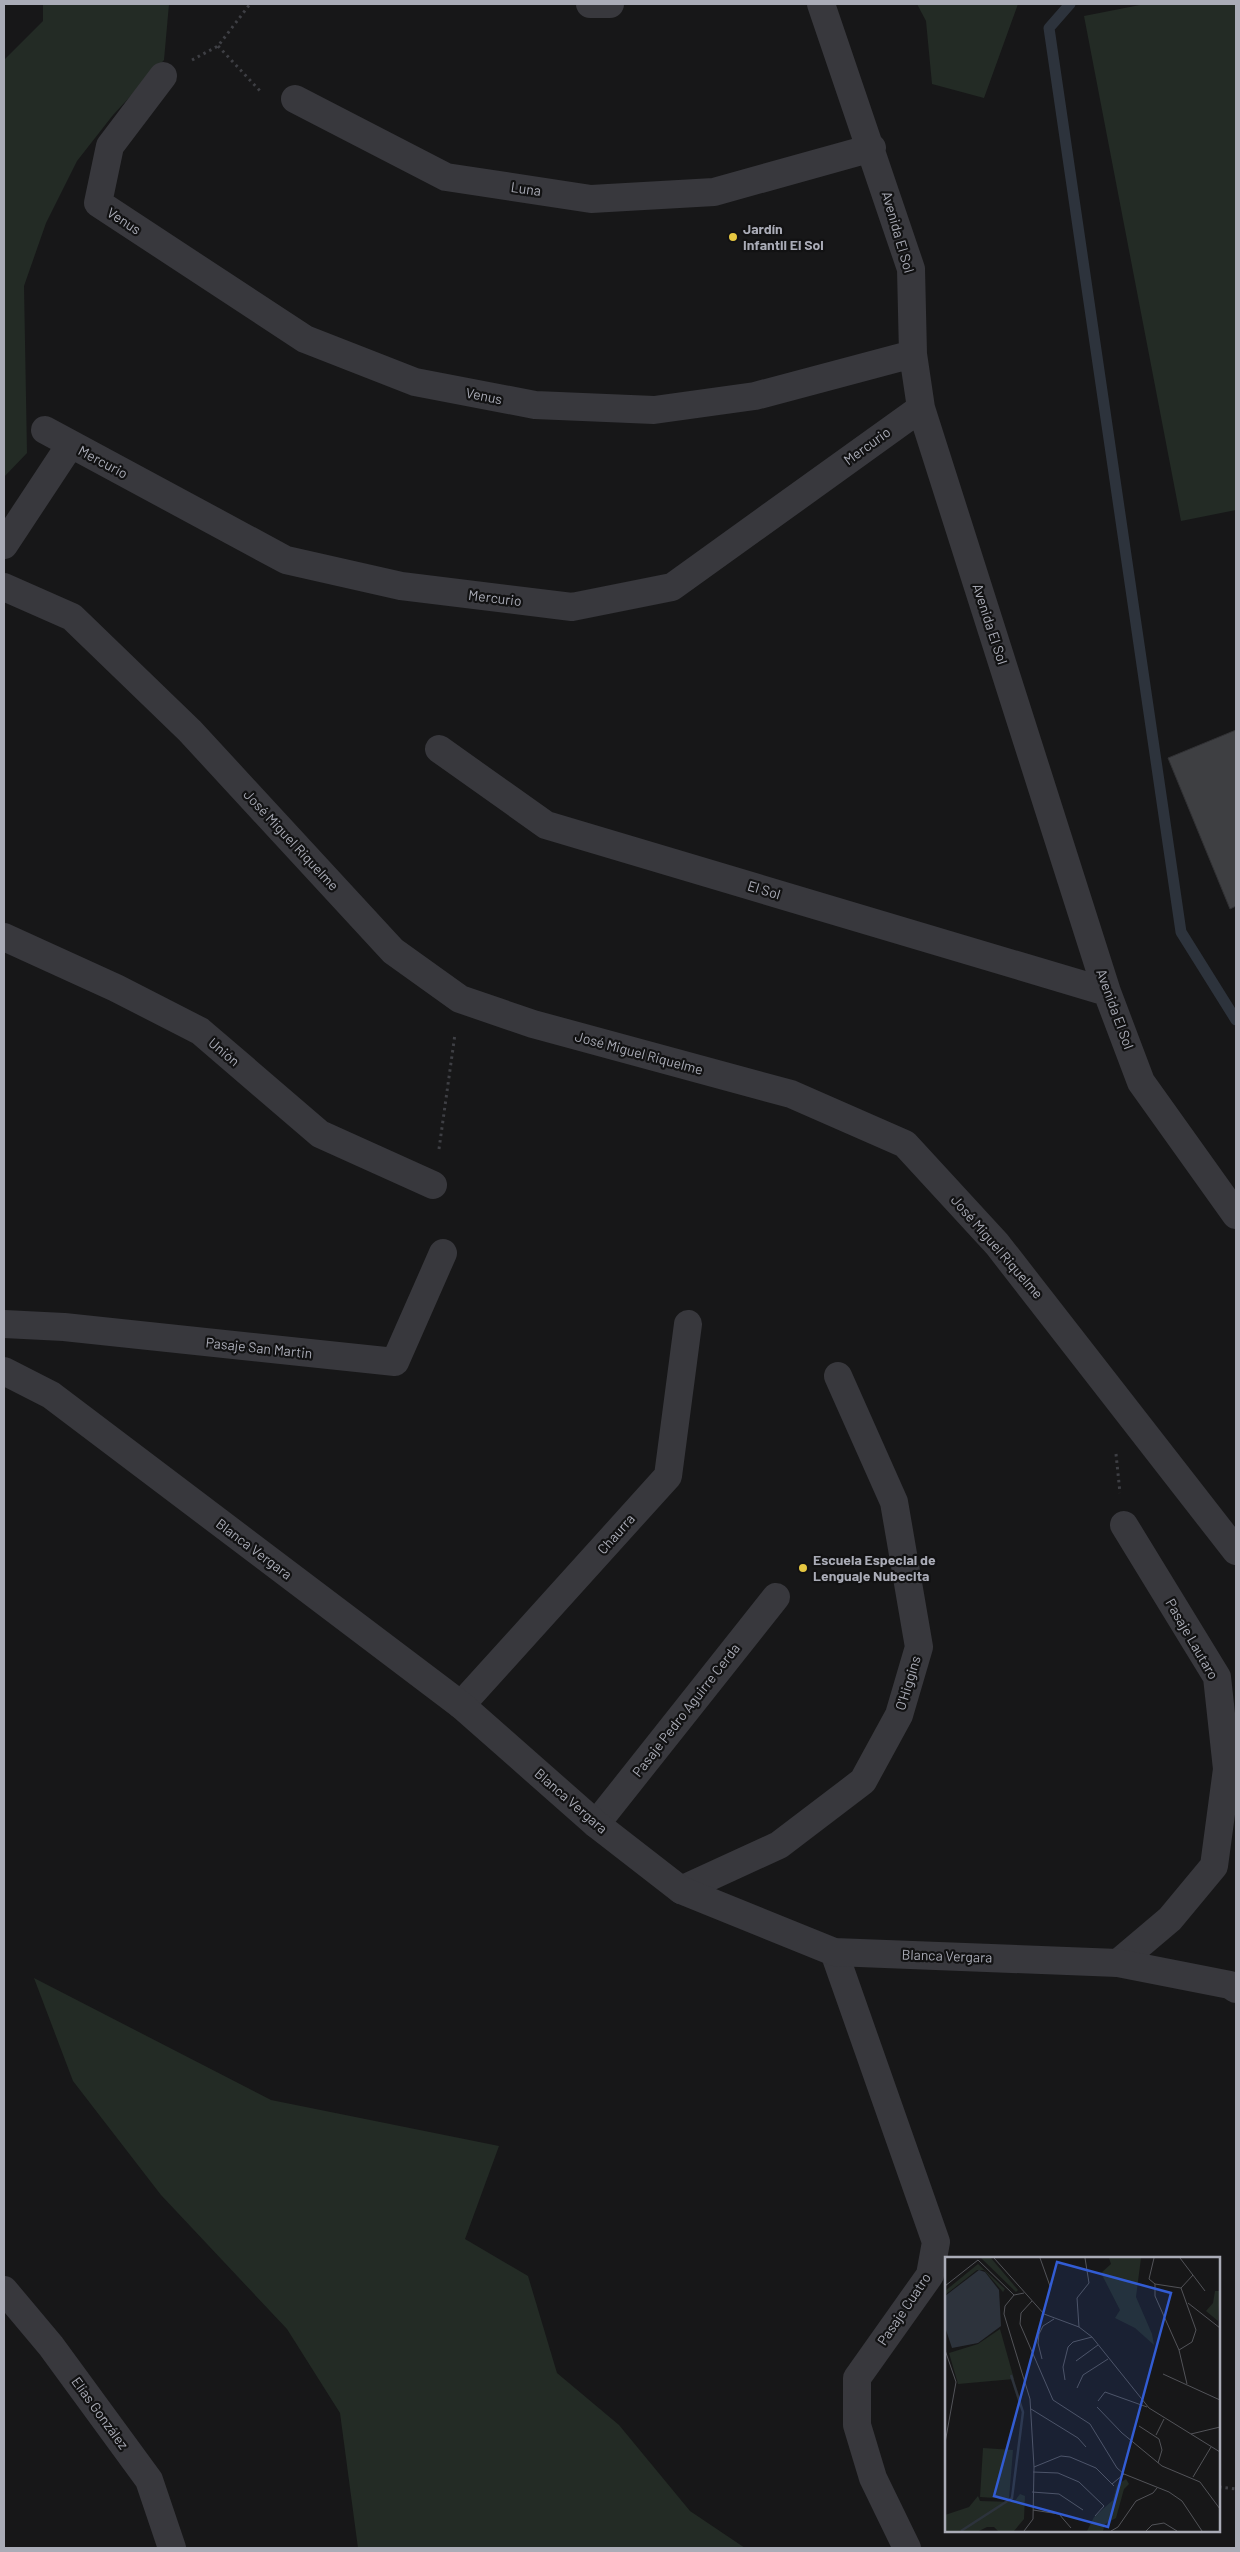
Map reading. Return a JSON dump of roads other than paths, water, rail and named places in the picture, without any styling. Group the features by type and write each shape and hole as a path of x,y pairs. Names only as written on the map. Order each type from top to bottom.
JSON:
{"street":[{"path":"590,4 610,4"},
{"name":"Avenida El Sol","path":"821,4 872,148 911,269 913,354 921,408 1107,992 1141,1082 1236,1215"},
{"name":"Venus","path":"163,76 110,146 98,204 305,339 415,382 535,406 654,410 755,396 913,354"},
{"name":"Luna","path":"295,99 446,177 591,199 714,192 872,148"},
{"name":"Mercurio","path":"45,430 286,560 401,586 572,607 672,587 921,408"},
{"path":"4,545 70,445"},
{"name":"José Miguel Riquelme","path":"4,587 72,617 190,731 393,951 460,999 533,1024 791,1094 905,1144 997,1244 1236,1551"},
{"name":"El Sol","path":"439,749 546,825 1107,992"},
{"name":"Unión","path":"4,937 116,988 200,1031 320,1134 434,1185"},
{"name":"Pasaje San Martin","path":"4,1324 64,1327 395,1362 442,1253"},
{"name":"Chaurra","path":"461,1705 668,1476 688,1324"},
{"name":"Blanca Vergara","path":"4,1371 51,1395 461,1705 596,1824 681,1890 834,1952 1118,1962 1230,1985 1236,1989"},
{"name":"O'Higgins","path":"681,1890 779,1845 863,1781 901,1707 919,1648 894,1502 838,1376"},
{"name":"Pasaje Lautaro","path":"1118,1962 1170,1919 1214,1866 1227,1769 1217,1677 1124,1526"},
{"name":"Pasaje Pedro Aguirre Cerda","path":"596,1824 776,1597"},
{"name":"Pasaje Cuatro","path":"834,1952 936,2242 930,2275 857,2378 856,2426 873,2478 907,2548"},
{"name":"Elías González","path":"4,2290 51,2346 149,2480 172,2548"}],"waterway":[{"path":"1070,4 1049,28 1181,932 1236,1020"}],"place":[{"name":"Jardín Infantil El Sol","path":"733,237"},
{"name":"Escuela Especial de Lenguaje Nubecita","path":"803,1568"}]}
